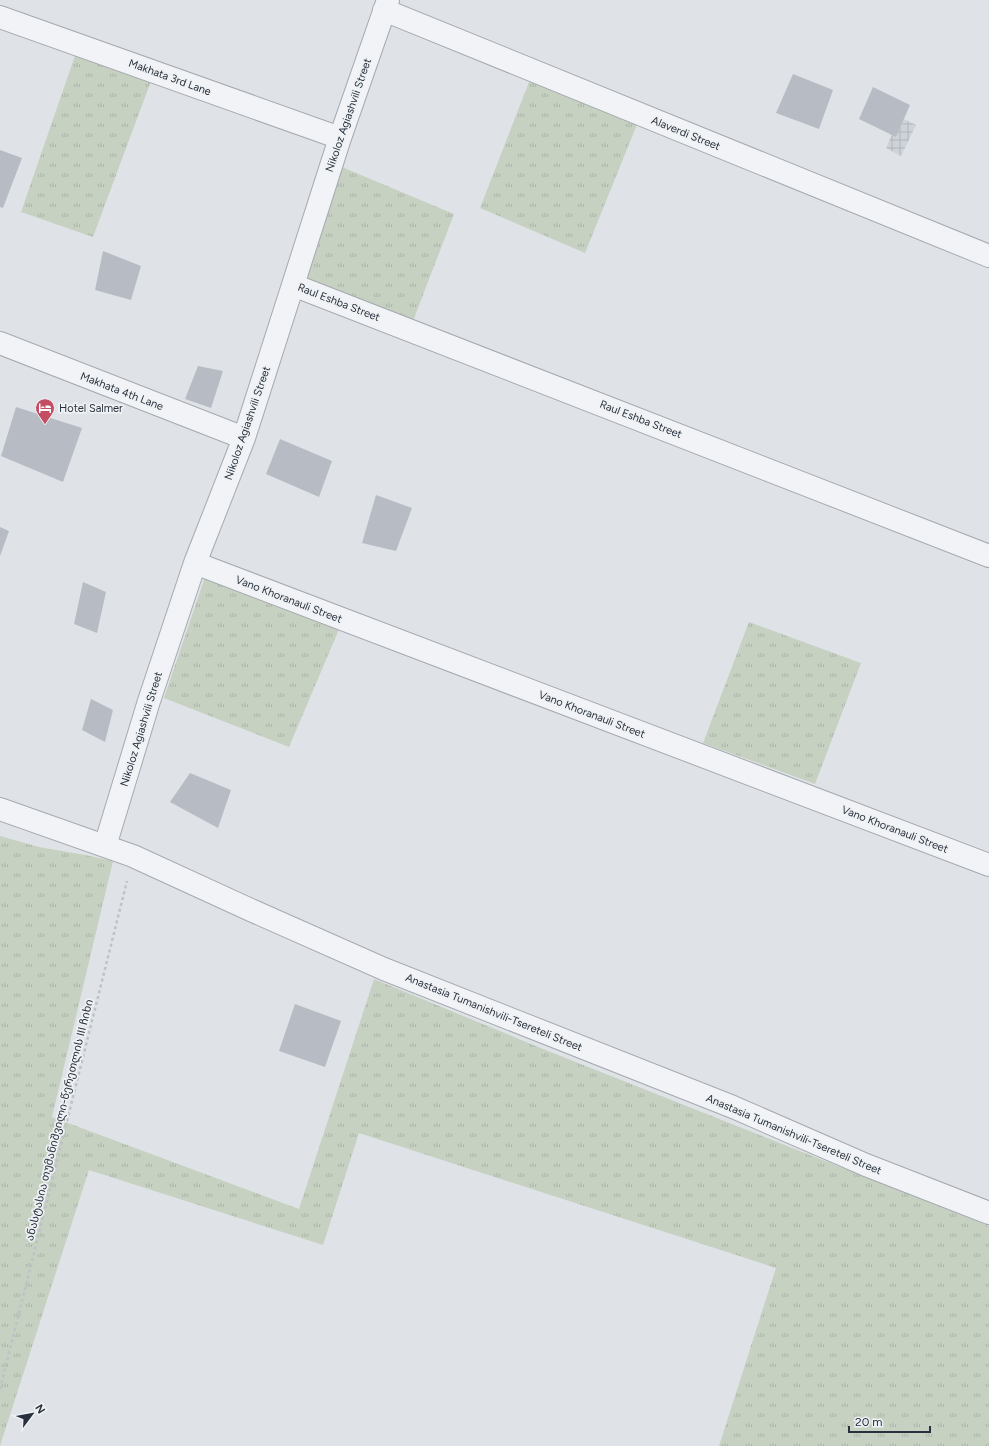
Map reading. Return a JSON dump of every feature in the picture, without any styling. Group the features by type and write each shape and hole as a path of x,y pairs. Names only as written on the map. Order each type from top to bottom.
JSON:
{"street":[{"name":"Nikoloz Agiashvili Street","path":"105,846 149,701 195,563 244,438 340,138 386,5"},
{"name":"Alaverdi Street","path":"386,5 989,256"},
{"name":"Makhata 3rd Lane","path":"0,16 340,138"},
{"name":"Raul Eshba Street","path":"293,284 989,556"},
{"name":"Makhata 4th Lane","path":"0,343 244,438"},
{"name":"Vano Khoranauli Street","path":"195,563 989,865"},
{"name":"Anastasia Tumanishvili-Tsereteli Street","path":"0,809 134,856 384,969 733,1107 866,1165 989,1213"}],"path":[{"name":"ანასტასია თუმანიშვილი-წერეთლის III ჩიხი","path":"0,1389 134,856"}],"shaded area":[{"path":"904,119 916,125 901,156 886,148 892,134 896,136"}],"green space":[{"path":"78,47 154,73 93,237 21,212"},
{"path":"531,77 638,122 585,253 480,208"},
{"path":"337,165 454,214 413,321 301,278"},
{"path":"205,577 340,627 289,747 164,698"},
{"path":"749,622 861,663 815,784 703,743"},
{"path":"0,836 39,847 113,861 52,1117 299,1209 374,979 543,1049 989,1226 989,1446 719,1446 776,1268 359,1133 323,1245 89,1170 0,1446"}],"building":[{"path":"793,74 833,90 819,129 776,113"},
{"path":"873,87 910,105 896,137 859,119"},
{"path":"0,150 22,158 3,208 0,207"},
{"path":"103,251 141,266 131,300 95,290"},
{"path":"198,366 223,371 211,408 185,399"},
{"path":"16,407 82,428 63,482 1,456"},
{"path":"280,439 332,461 319,497 266,474"},
{"path":"376,495 412,508 396,551 362,543"},
{"path":"0,527 9,531 0,556"},
{"path":"83,582 106,592 97,633 74,624"},
{"path":"91,699 113,710 105,742 82,730"},
{"path":"190,773 231,790 218,828 170,802"},
{"path":"295,1004 341,1021 325,1067 279,1051"}],"place":[{"name":"Hotel Salmer","path":"45,425"}]}
